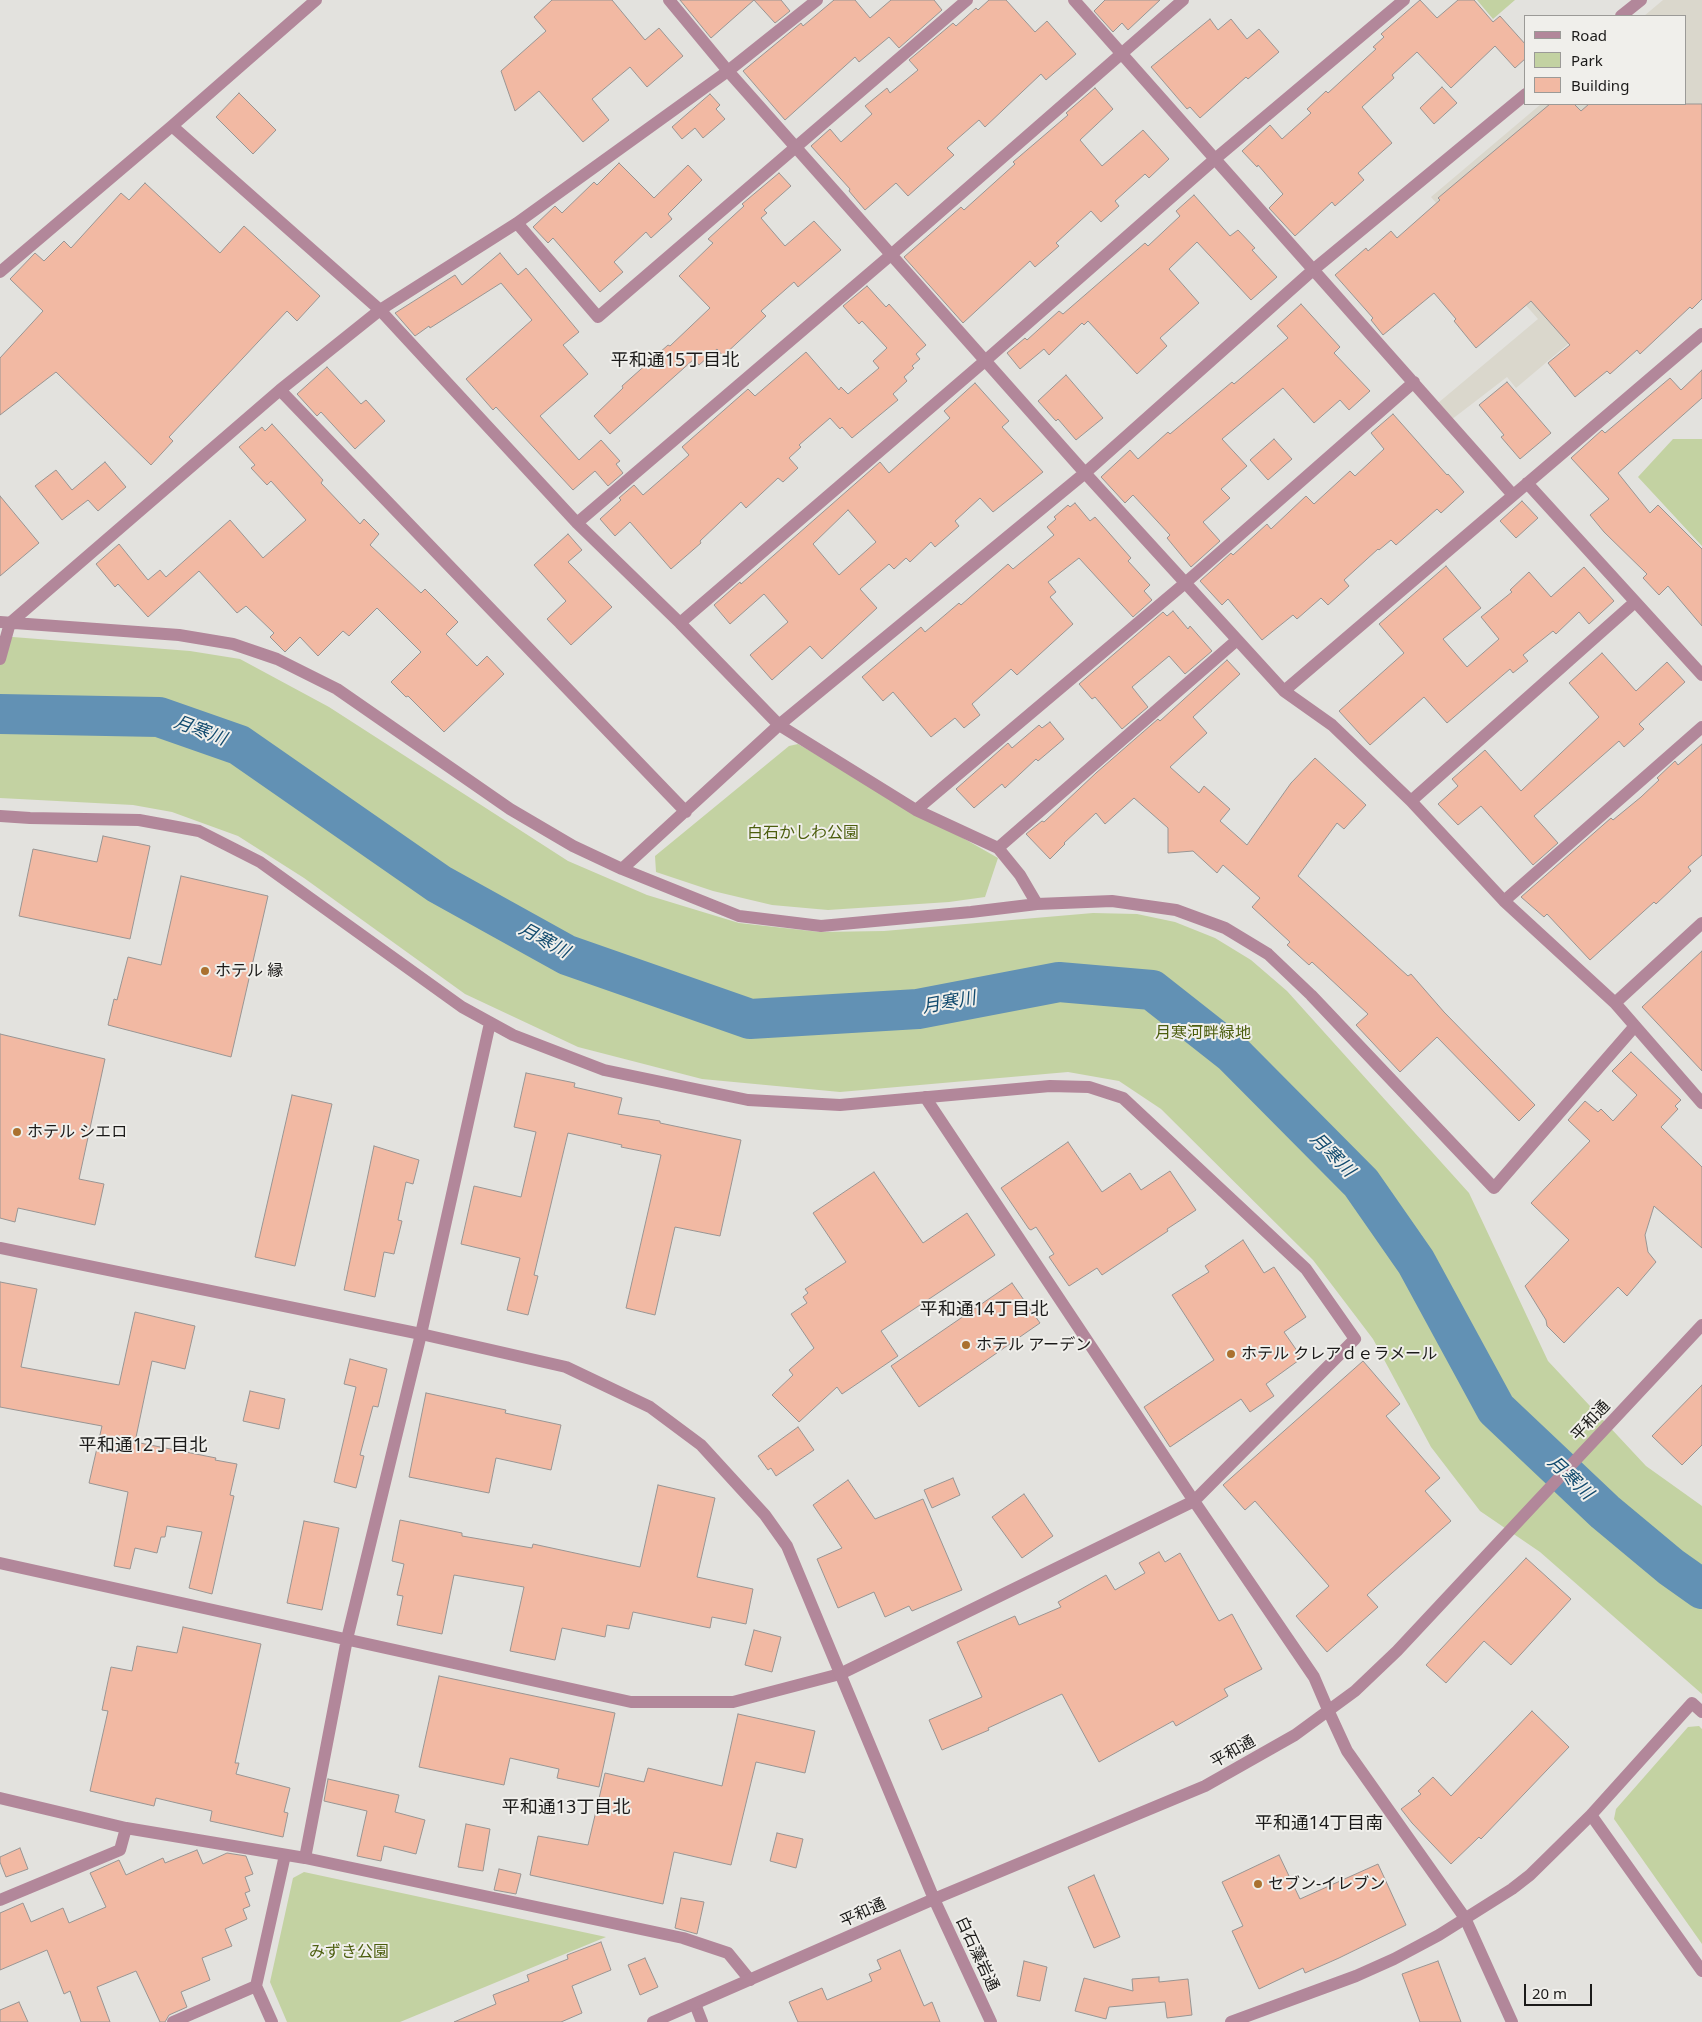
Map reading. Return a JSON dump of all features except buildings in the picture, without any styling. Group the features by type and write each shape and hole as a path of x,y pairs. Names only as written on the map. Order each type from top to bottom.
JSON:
{"street":[{"path":"0,272 172,126 316,0"},
{"path":"670,0 728,71 1184,584 1284,690 1332,725 1411,800 1504,901 1615,1003 1702,1103"},
{"path":"0,658 5,622 280,390 380,310 517,223 728,71 817,0"},
{"path":"517,223 598,317 967,0"},
{"path":"1074,0 1513,494"},
{"path":"577,523 892,254 1183,0"},
{"path":"680,623 986,360 1215,159 1404,0"},
{"path":"1622,15 1641,0"},
{"path":"622,869 779,725 1085,473 1314,270 1524,96"},
{"path":"172,126 380,310 577,523 680,623 779,725 916,810 998,848 1020,875 1037,904"},
{"path":"1284,690 1702,334"},
{"path":"916,810 1184,584 1414,382"},
{"path":"280,390 686,812"},
{"path":"1527,483 1702,675"},
{"path":"1411,800 1635,602"},
{"path":"5,622 180,635 233,644 277,659 337,689 510,809 574,846 622,869 739,916 821,926 1037,904 1112,901 1176,910 1226,928 1268,954 1311,995 1494,1188 1635,1026"},
{"path":"998,848 1237,640"},
{"path":"1504,901 1702,726"},
{"path":"0,816 139,820 199,831 260,862 417,977 462,1007 513,1035 604,1070 748,1100 840,1106 1050,1086 1089,1087 1123,1098 1306,1269 1355,1339 1194,1501 840,1674 733,1702 631,1702 0,1563"},
{"path":"1615,1003 1702,923"},
{"path":"305,1858 347,1639 421,1334 490,1023"},
{"path":"925,1097 1194,1501 1314,1677 1348,1751 1465,1918 1512,2022"},
{"name":"白石藻岩通","path":"0,1248 421,1334 566,1366 650,1407 701,1446 765,1515 787,1546 934,1899 991,2022"},
{"name":"平和通","path":"653,2022 934,1899 1206,1786 1295,1735 1356,1691 1397,1651 1702,1325"},
{"path":"1231,2022 1356,1976 1394,1959 1512,1889 1530,1875 1591,1816 1692,1703 1702,1712"},
{"path":"0,1798 126,1828 305,1858 683,1938 728,1953 750,1980"},
{"path":"1591,1816 1702,1971"},
{"path":"0,1900 120,1850 126,1828"},
{"path":"272,2022 256,1986 285,1855"},
{"path":"173,2022 256,1986"},
{"path":"695,2004 702,2022"}],"shaded area":[{"path":"1663,0 1702,0 1702,231 1516,388 1507,377 1451,420 1438,403 1538,319 1431,197 1540,105 1687,105 1687,15 1645,15"}],"green space":[{"path":"1477,0 1515,0 1493,19"},
{"path":"1673,439 1702,439 1702,546 1638,477"},
{"name":"月寒河畔緑地","path":"0,636 190,651 240,659 329,707 568,861 647,895 739,923 820,932 884,931 1093,913 1137,914 1175,922 1215,938 1251,960 1287,991 1469,1193 1548,1361 1646,1466 1702,1506 1702,1694 1540,1552 1480,1511 1431,1447 1373,1339 1313,1260 1161,1109 1119,1081 1068,1072 840,1092 702,1079 578,1047 465,994 304,878 238,836 172,812 133,805 0,798"},
{"name":"白石かしわ公園","path":"798,744 998,858 985,897 949,902 828,910 772,905 713,891 656,872 655,856 789,746"},
{"path":"1699,1726 1702,1729 1702,1944 1614,1819 1616,1809 1688,1727"},
{"name":"みずき公園","path":"304,1872 606,1937 400,2022 287,2022 270,1982 293,1878"}],"waterway":[{"name":"月寒川","path":"0,714 159,717 239,745 439,884 567,955 750,1019 918,1009 1059,982 1152,990 1232,1053 1361,1183 1416,1262 1496,1409 1605,1512 1671,1567 1702,1589"}],"place":[{"name":"ホテル 縁","path":"205,971"},
{"name":"ホテル シエロ","path":"17,1132"},
{"name":"ホテル アーデン","path":"966,1345"},
{"name":"ホテル クレアｄｅラメール","path":"1231,1354"},
{"name":"セブン-イレブン","path":"1258,1884"}],"district":[{"name":"平和通15丁目北","path":"675,361"},
{"name":"平和通14丁目北","path":"984,1310"},
{"name":"平和通12丁目北","path":"143,1446"},
{"name":"平和通13丁目北","path":"566,1808"},
{"name":"平和通14丁目南","path":"1319,1824"}]}
